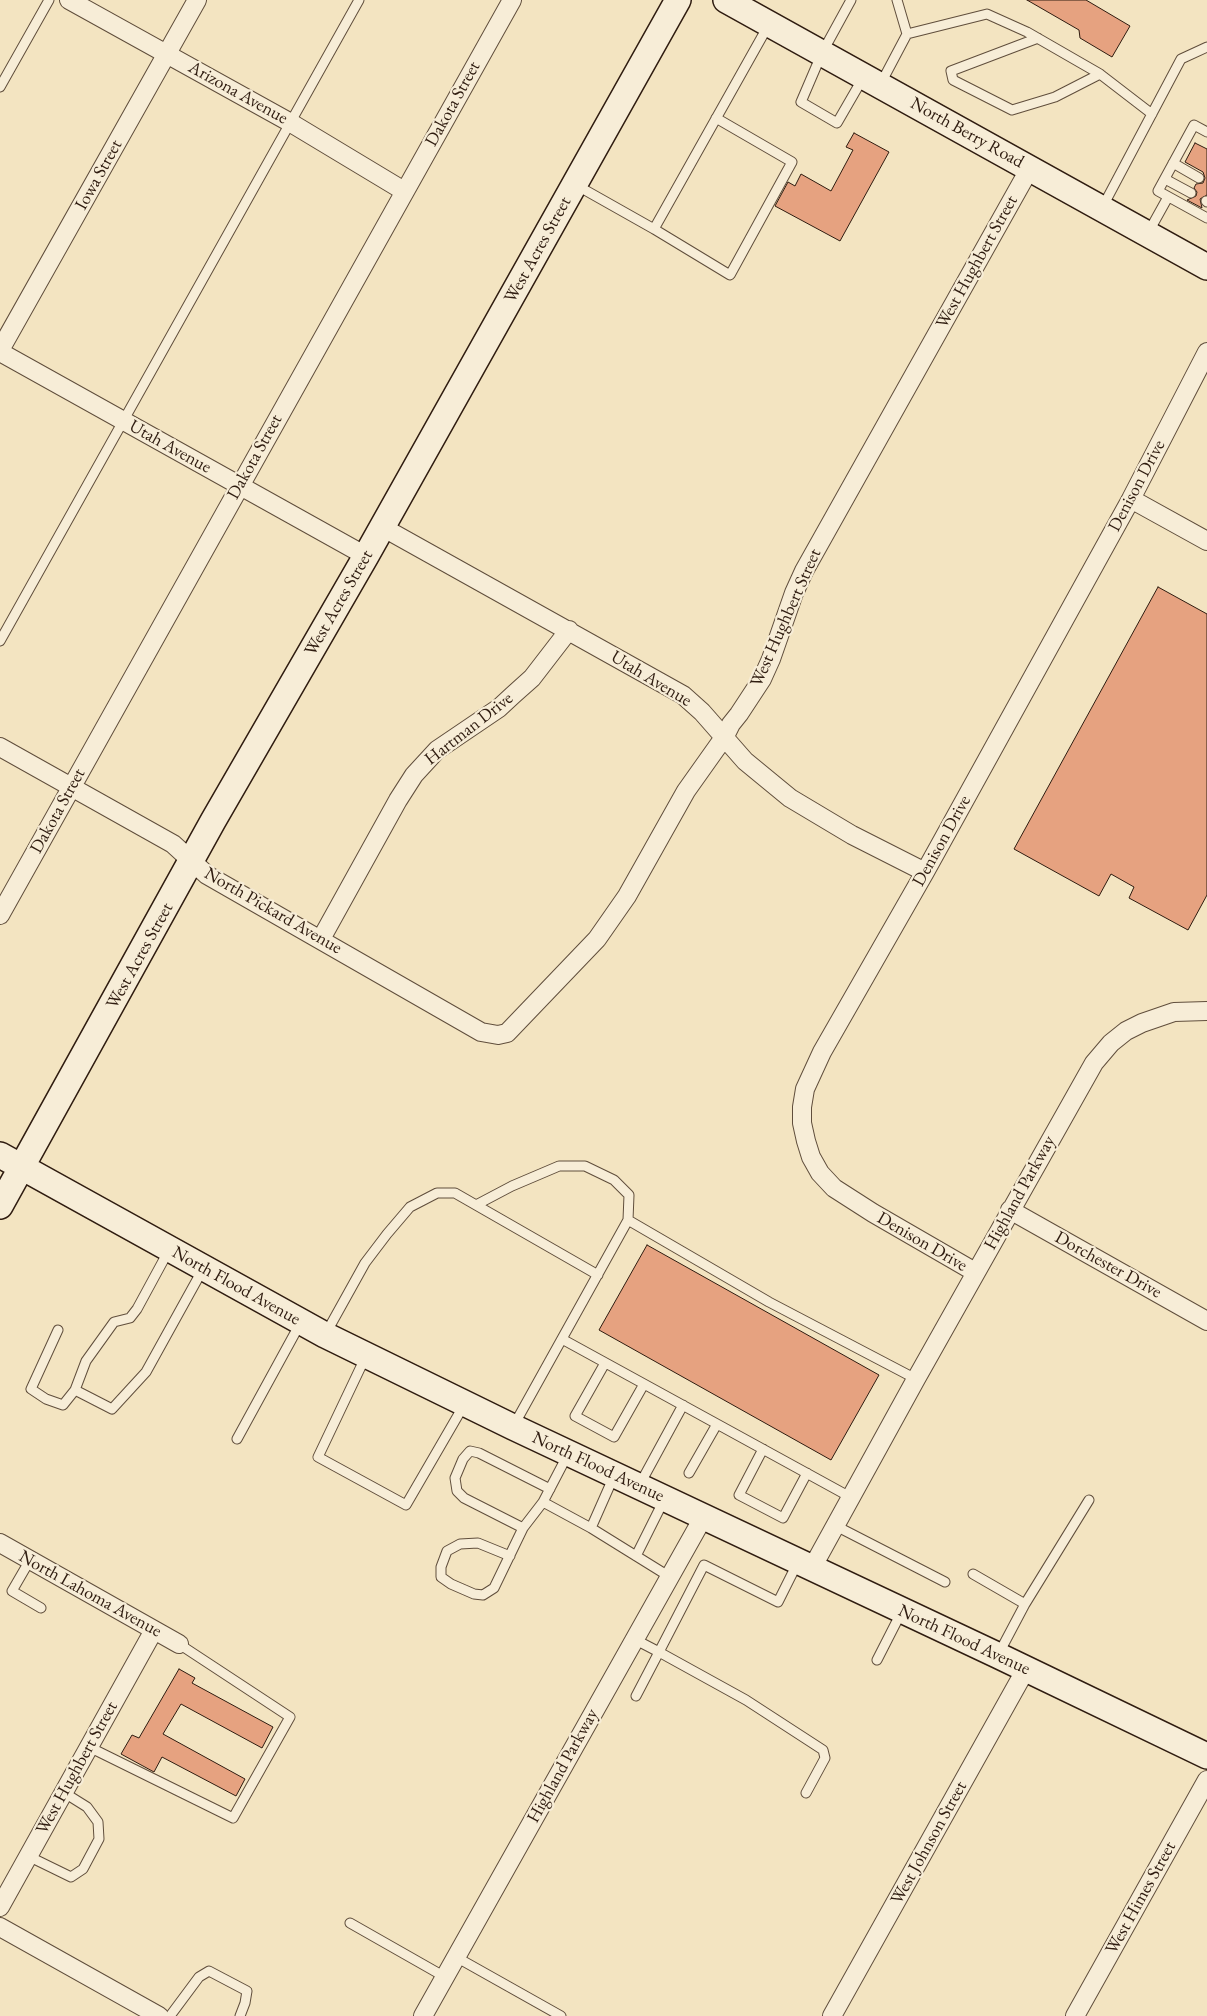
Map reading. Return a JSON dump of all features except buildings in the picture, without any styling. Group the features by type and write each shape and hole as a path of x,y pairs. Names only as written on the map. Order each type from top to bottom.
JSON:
{"street":[{"name":"Arizona Avenue","path":"69,0 291,123 404,191"},
{"name":"Iowa Street","path":"0,351 197,0"},
{"name":"Dakota Street","path":"0,915 512,0"},
{"name":"West Acres Street","path":"0,1206 678,0"},
{"name":"North Berry Road","path":"726,0 1102,208 1205,262"},
{"name":"West Hughbert Street","path":"498,1035 507,1033 516,1025 597,939 627,896 686,791 762,679 804,571 1030,168"},
{"name":"Utah Avenue","path":"0,351 366,556"},
{"name":"Denison Drive","path":"976,1272 873,1213 834,1188 820,1173 811,1157 802,1123 805,1089 811,1073 1131,499 1207,352"},
{"path":"1131,499 1207,542"},
{"name":"Utah Avenue","path":"382,527 683,695 702,712 745,761 790,798 852,835 924,872"},
{"name":"Hartman Drive","path":"321,940 398,800 414,775 437,750 499,708 514,695 532,678 569,630"},
{"name":"North Pickard Avenue","path":"0,747 173,844 207,875 481,1032 498,1035"},
{"name":"Highland Parkway","path":"805,1565 836,1526 1010,1210 1100,1055 1126,1031 1158,1016 1189,1010 1207,1011"},
{"name":"North Flood Avenue","path":"0,1155 325,1335 513,1427 998,1655 1207,1756"},
{"name":"Dorchester Drive","path":"1010,1210 1207,1320"},
{"name":"Highland Parkway","path":"423,2016 704,1516"},
{"name":"North Lahoma Avenue","path":"0,1543 179,1644"},
{"name":"West Hughbert Street","path":"0,1906 154,1630"},
{"name":"West Johnson Street","path":"832,2016 1026,1669"},
{"name":"West Himes Street","path":"1075,2016 1207,1780"},
{"path":"0,1927 158,2016"}],"lane":[{"path":"0,87 49,0"},
{"path":"0,641 122,420 359,0"},
{"path":"851,0 822,53 800,102 837,123 872,81 907,34 987,14 1038,38 1100,74 1152,114"},
{"path":"897,0 907,34"},
{"path":"654,229 769,24"},
{"path":"1038,38 951,71 953,80 1012,110 1055,97 1100,74"},
{"path":"1102,208 1181,58 1207,47"},
{"path":"575,184 730,275 792,162 716,118"},
{"path":"1207,132 1194,125 1158,191 1207,218"},
{"path":"1173,163 1199,178"},
{"path":"1165,179 1191,193"},
{"path":"1148,233 1168,197"},
{"path":"476,1205 512,1186 559,1166 585,1166 614,1180 628,1195 628,1220 513,1427"},
{"path":"325,1335 365,1263 410,1207 437,1192 455,1193 598,1275"},
{"path":"628,1220 769,1302 916,1379"},
{"path":"58,1330 31,1389 46,1399 63,1406 74,1390 86,1361 95,1347 114,1322 130,1318 169,1250"},
{"path":"74,1390 112,1409 146,1372 203,1269"},
{"path":"237,1439 301,1322"},
{"path":"562,1339 852,1498"},
{"path":"366,1355 318,1457 406,1506 465,1404"},
{"path":"605,1363 575,1416 614,1437 644,1384"},
{"path":"639,1486 683,1405"},
{"path":"689,1473 716,1424"},
{"path":"763,1449 738,1495 783,1518 807,1473"},
{"path":"523,1528 464,1498 457,1491 455,1478 463,1460 470,1451 479,1453 550,1489"},
{"path":"510,1556 478,1544 460,1544 447,1552 441,1568 441,1577 467,1591 483,1594 494,1588 510,1556 523,1528 543,1502 569,1453"},
{"path":"591,1528 615,1475"},
{"path":"636,1556 665,1498"},
{"path":"998,1655 1025,1604 1089,1500"},
{"path":"543,1502 591,1528 670,1577"},
{"path":"836,1526 945,1582"},
{"path":"30,1560 12,1591 41,1608"},
{"path":"636,1696 704,1565 778,1602 805,1565"},
{"path":"973,1574 1025,1604"},
{"path":"877,1660 902,1611"},
{"path":"634,1639 746,1700 823,1750 825,1758 806,1793"},
{"path":"88,1747 233,1818 290,1716 179,1644"},
{"path":"28,1856 71,1877 83,1869 100,1839 98,1822 87,1807 63,1792"},
{"path":"350,1923 445,1977"},
{"path":"456,1957 561,2016"},
{"path":"170,2016 199,1977 209,1971 247,1991 240,2016"}]}
